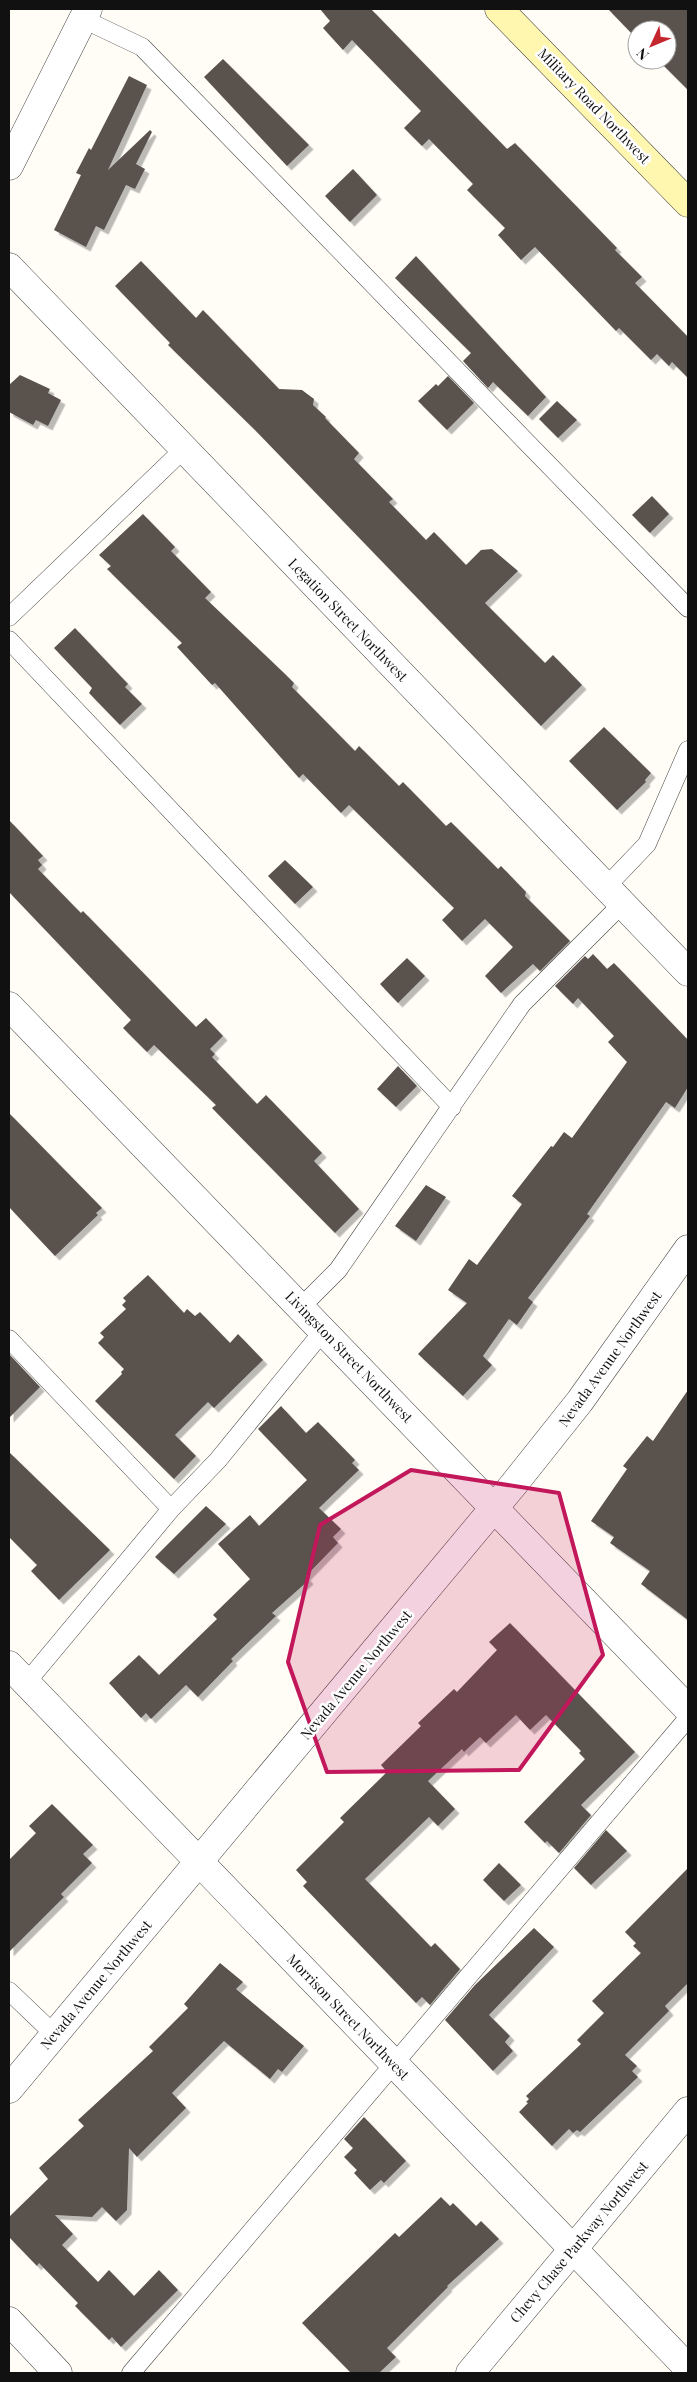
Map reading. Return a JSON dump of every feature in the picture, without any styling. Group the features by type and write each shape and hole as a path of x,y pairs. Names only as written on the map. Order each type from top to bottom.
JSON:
{"main road":[{"name":"Military Road Northwest","path":"499,9 688,203"}],"street":[{"path":"9,166 85,14"},
{"name":"Legation Street Northwest","path":"9,267 688,972"},
{"name":"Livingston Street Northwest","path":"9,1006 495,1507 688,1709"},
{"name":"Nevada Avenue Northwest","path":"9,2089 495,1507 580,1401 688,1249"},
{"name":"Morrison Street Northwest","path":"17,1674 688,2368"},
{"name":"Chevy Chase Parkway Northwest","path":"470,2373 688,2111"},
{"path":"9,2322 58,2373"}],"lane":[{"path":"85,14 142,47 688,608"},
{"path":"9,617 184,449"},
{"path":"9,640 452,1107"},
{"path":"301,1307 338,1270 522,1004 614,895 647,844 688,750"},
{"path":"17,1674 218,1460 324,1330"},
{"path":"9,1339 171,1509"},
{"path":"131,2373 688,1718"},
{"path":"9,1991 54,2034"}],"highlighted area":[{"path":"411,1470 559,1493 603,1655 519,1770 327,1772 288,1662 320,1525"}],"building":[{"path":"320,9 371,9 507,149 515,143 617,248 615,250 642,277 635,283 688,337 688,378 672,362 669,366 657,354 651,360 619,328 616,331 535,247 521,260 498,235 505,228 467,190 473,184 429,139 422,146 404,128 421,111 352,40 343,50 323,28 330,21"},
{"path":"608,9 688,9 688,90 668,70 677,70 677,20 627,20 627,29"},
{"path":"223,59 309,145 287,166 204,77"},
{"path":"129,76 147,85 108,170 150,130 152,132 136,164 145,169 135,189 126,185 104,230 96,226 86,247 54,230 81,175 76,173 89,148 91,150"},
{"path":"353,169 377,195 350,222 325,196"},
{"path":"416,256 546,397 528,416 493,382 488,388 463,361 471,353 395,278"},
{"path":"141,261 196,318 203,310 279,389 302,390 314,399 313,405 359,453 354,459 393,499 389,502 426,540 434,532 466,565 481,550 492,549 518,571 485,603 545,663 553,655 582,685 541,726 255,430 168,345 170,343 115,286"},
{"path":"20,375 50,389 48,393 61,400 48,426 36,420 33,425 9,412 9,385"},
{"path":"448,376 474,403 447,430 418,401 436,384 438,386"},
{"path":"557,401 577,420 558,438 539,419"},
{"path":"652,496 669,514 650,533 632,515"},
{"path":"143,514 175,547 171,551 211,592 205,598 294,683 292,687 355,751 359,746 399,786 403,782 446,826 451,822 498,869 501,866 526,892 525,896 570,941 540,971 533,964 501,993 485,976 513,947 485,919 462,941 442,920 454,908 349,805 341,813 303,774 299,778 215,683 212,685 177,647 182,643 107,569 111,566 99,555"},
{"path":"75,628 128,684 125,687 142,704 120,725 89,693 92,688 54,648"},
{"path":"604,727 651,773 645,780 646,782 617,810 569,761"},
{"path":"9,820 43,856 38,860 42,865 38,869 72,904 81,913 83,911 196,1027 206,1018 223,1036 210,1049 215,1054 212,1057 257,1104 266,1095 322,1153 314,1161 359,1209 335,1233 212,1108 216,1105 154,1045 147,1052 123,1028 131,1020 9,892"},
{"path":"285,860 313,887 295,904 268,876"},
{"path":"593,954 607,969 614,963 688,1040 688,1087 675,1108 666,1102 587,1214 590,1216 528,1298 533,1302 517,1325 509,1319 483,1356 492,1365 463,1396 418,1354 467,1303 448,1290 469,1259 477,1265 522,1204 512,1196 551,1146 553,1147 564,1132 572,1138 627,1062 608,1042 614,1036 578,998 573,1004 555,986 585,956 588,959"},
{"path":"407,958 425,976 398,1003 380,984"},
{"path":"398,1066 417,1086 396,1107 377,1089"},
{"path":"9,1113 102,1208 96,1213 98,1215 55,1256 9,1207"},
{"path":"426,1185 446,1197 416,1241 395,1226"},
{"path":"148,1275 184,1313 187,1309 195,1316 200,1312 230,1343 238,1334 263,1360 214,1408 208,1402 175,1435 196,1456 174,1479 95,1401 122,1374 121,1372 124,1369 98,1343 104,1337 100,1333 126,1309 122,1305 126,1301 123,1298"},
{"path":"9,1354 40,1387 9,1418"},
{"path":"688,1390 688,1620 641,1584 650,1571 610,1543 614,1537 591,1521 627,1469 623,1466 647,1436 653,1441"},
{"path":"281,1406 306,1433 318,1422 355,1460 352,1463 359,1470 319,1508 341,1529 333,1537 338,1543 306,1576 309,1580 272,1613 276,1616 231,1659 233,1661 198,1697 186,1685 151,1719 146,1713 141,1718 109,1683 139,1655 159,1675 217,1619 213,1615 250,1579 218,1544 250,1515 259,1526 307,1480 258,1429"},
{"path":"9,1452 110,1550 59,1600 31,1571 37,1565 9,1537"},
{"path":"206,1506 226,1524 174,1574 155,1557"},
{"path":"510,1623 635,1752 581,1805 591,1815 559,1853 547,1841 545,1843 524,1822 585,1759 579,1753 581,1751 546,1715 530,1730 516,1715 486,1743 480,1737 464,1752 462,1749 428,1781 455,1809 438,1826 429,1817 365,1879 431,1947 435,1943 460,1969 430,2005 422,1997 416,2003 303,1886 307,1882 296,1870 344,1822 340,1818 387,1772 381,1765 421,1726 418,1723 454,1689 457,1692 497,1650 489,1642"},
{"path":"52,1804 93,1845 83,1854 92,1863 61,1894 64,1897 9,1952 9,1860 36,1833 29,1826"},
{"path":"606,1830 627,1851 591,1885 574,1868"},
{"path":"499,1863 521,1885 504,1901 483,1880"},
{"path":"688,1868 688,1983 665,2006 669,2011 625,2055 637,2066 632,2071 638,2077 580,2132 577,2130 573,2133 569,2129 552,2146 519,2112 528,2103 526,2102 529,2099 526,2096 581,2044 577,2040 604,2013 592,2001 641,1953 633,1946 636,1943 625,1932"},
{"path":"534,1928 554,1947 489,2015 510,2036 505,2042 513,2051 493,2071 445,2020 475,1985"},
{"path":"220,1963 243,1982 236,1989 304,2046 282,2072 278,2069 270,2079 224,2041 172,2093 186,2108 137,2157 129,2148 127,2210 116,2221 102,2207 92,2217 55,2215 73,2234 62,2245 98,2282 109,2270 134,2296 159,2270 178,2290 121,2347 112,2337 109,2340 75,2306 78,2303 39,2263 37,2266 9,2237 9,2217 48,2179 39,2168 84,2126 78,2120 153,2051 149,2047 188,2008 184,2004"},
{"path":"364,2117 406,2161 384,2183 381,2180 370,2190 354,2173 357,2170 344,2157 353,2148 344,2139"},
{"path":"441,2197 450,2206 453,2203 476,2226 481,2221 499,2239 447,2286 387,2348 396,2357 379,2373 351,2373 302,2323 395,2233 399,2237"}]}
